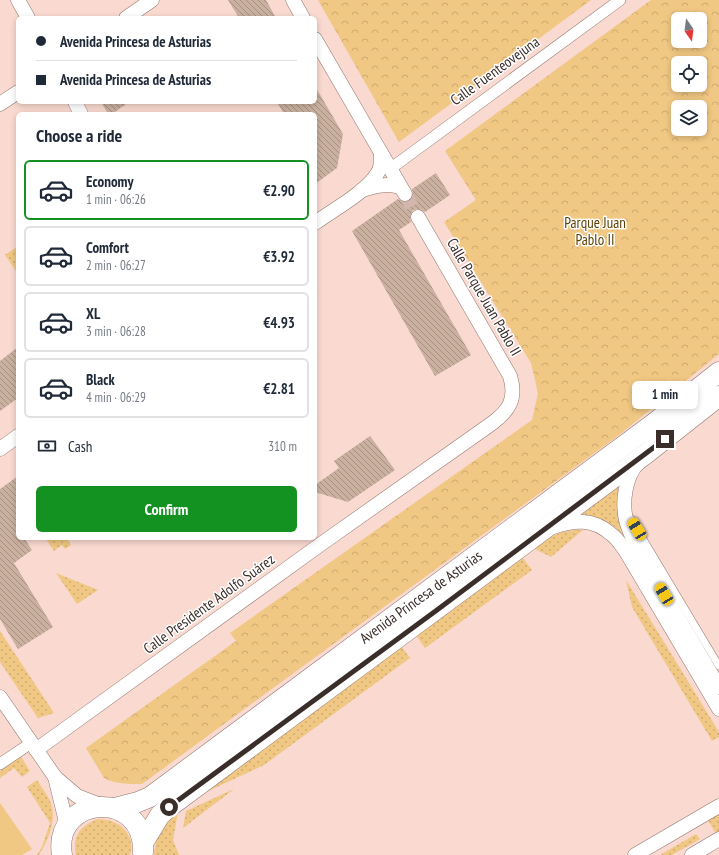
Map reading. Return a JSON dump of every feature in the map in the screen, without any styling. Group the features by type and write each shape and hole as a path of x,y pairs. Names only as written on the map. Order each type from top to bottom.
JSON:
{"main road":[{"name":"Avenida Princesa de Asturias","path":"66,826 76,815 89,808 109,807 138,802 156,793 653,424 719,372"},
{"name":"Avenida Princesa de Asturias","path":"143,849 160,815 169,807 437,610 647,453 719,396"},
{"path":"109,807 126,813 134,821 140,832 143,849"},
{"path":"59,853 66,826"}],"street":[{"path":"18,0 27,16"},
{"path":"129,16 152,0"},
{"path":"293,0 302,16"},
{"name":"Calle Fuenteovejuna","path":"390,169 620,0"},
{"path":"317,42 403,191 394,185 379,185 360,191"},
{"path":"0,104 16,93"},
{"path":"317,222 360,191 377,174 382,161 381,153"},
{"name":"Calle Parque Juan Pablo II","path":"418,217 510,376 513,386 512,397"},
{"name":"Calle Presidente Adolfo Suárez","path":"318,539 501,417 509,408 512,397"},
{"path":"0,449 16,437"},
{"path":"647,453 634,467 628,481 624,508 626,522 635,544 719,687"},
{"name":"Avenida Princesa de Asturias","path":"538,534 552,527 568,522 583,521 600,526 612,534 626,550 719,709"},
{"name":"Calle Presidente Adolfo Suárez","path":"0,764 34,746 317,540"},
{"path":"0,697 55,777 78,796 109,807"},
{"path":"55,777 66,826"},
{"path":"635,855 719,806"},
{"path":"692,855 719,839"}],"lane":[{"path":"624,508 719,666"},
{"path":"706,855 719,847"}],"green space":[{"path":"318,0 591,0 399,142"},
{"name":"Parque Juan Pablo II","path":"651,0 719,0 719,354 619,435 142,784 117,783 104,778 86,748 236,641 230,633 532,420 538,393 531,363 444,222 476,200 445,151"},
{"path":"16,247 16,271 5,255"},
{"path":"622,484 619,519 623,534 604,520 581,514"},
{"path":"583,530 551,557 533,548 553,536 563,532"},
{"path":"47,540 68,540 71,545 65,549 62,545 54,551"},
{"path":"522,557 532,570 425,648 416,635"},
{"path":"56,573 98,590 77,604"},
{"path":"626,580 719,732 719,737 712,741 632,607"},
{"path":"0,631 54,713 38,718 0,662"},
{"path":"401,646 410,658 264,765 193,798"},
{"path":"21,757 30,771 22,777 14,768 0,778 0,771"},
{"path":"37,780 50,801 53,815 49,836 39,855 37,855 42,847 50,823 27,787"},
{"path":"234,789 183,828 186,811"},
{"path":"0,803 32,849 22,855 0,855"},
{"path":"179,806 173,840 179,855 154,855 157,840 162,828"},
{"path":"719,814 719,833 716,834 708,820"},
{"path":"98,819 112,822 124,829 130,840 130,855 76,855 75,842 79,832 86,825"},
{"path":"696,834 700,839 672,855 660,855"}],"building":[{"path":"228,0 266,0 275,16 238,16"},
{"path":"317,89 343,134 337,168 317,183 317,112 283,112 278,104 317,104"},
{"path":"102,104 126,104 115,112 107,112"},
{"path":"436,173 450,195 425,212 418,209 413,210 410,217 411,222 399,230 471,355 435,376 352,231 398,199 405,202 410,201 413,194 412,189"},
{"path":"16,349 16,399 0,411 0,361"},
{"path":"370,436 395,470 348,502 318,493 317,491 317,484 339,468 334,461"},
{"path":"16,477 16,540 25,540 32,550 14,563 53,627 18,649 0,619 0,489"}],"tunnel":[{"path":"405,194 418,217"}],"route":[{"path":"169,807 437,610 665,439"}]}
